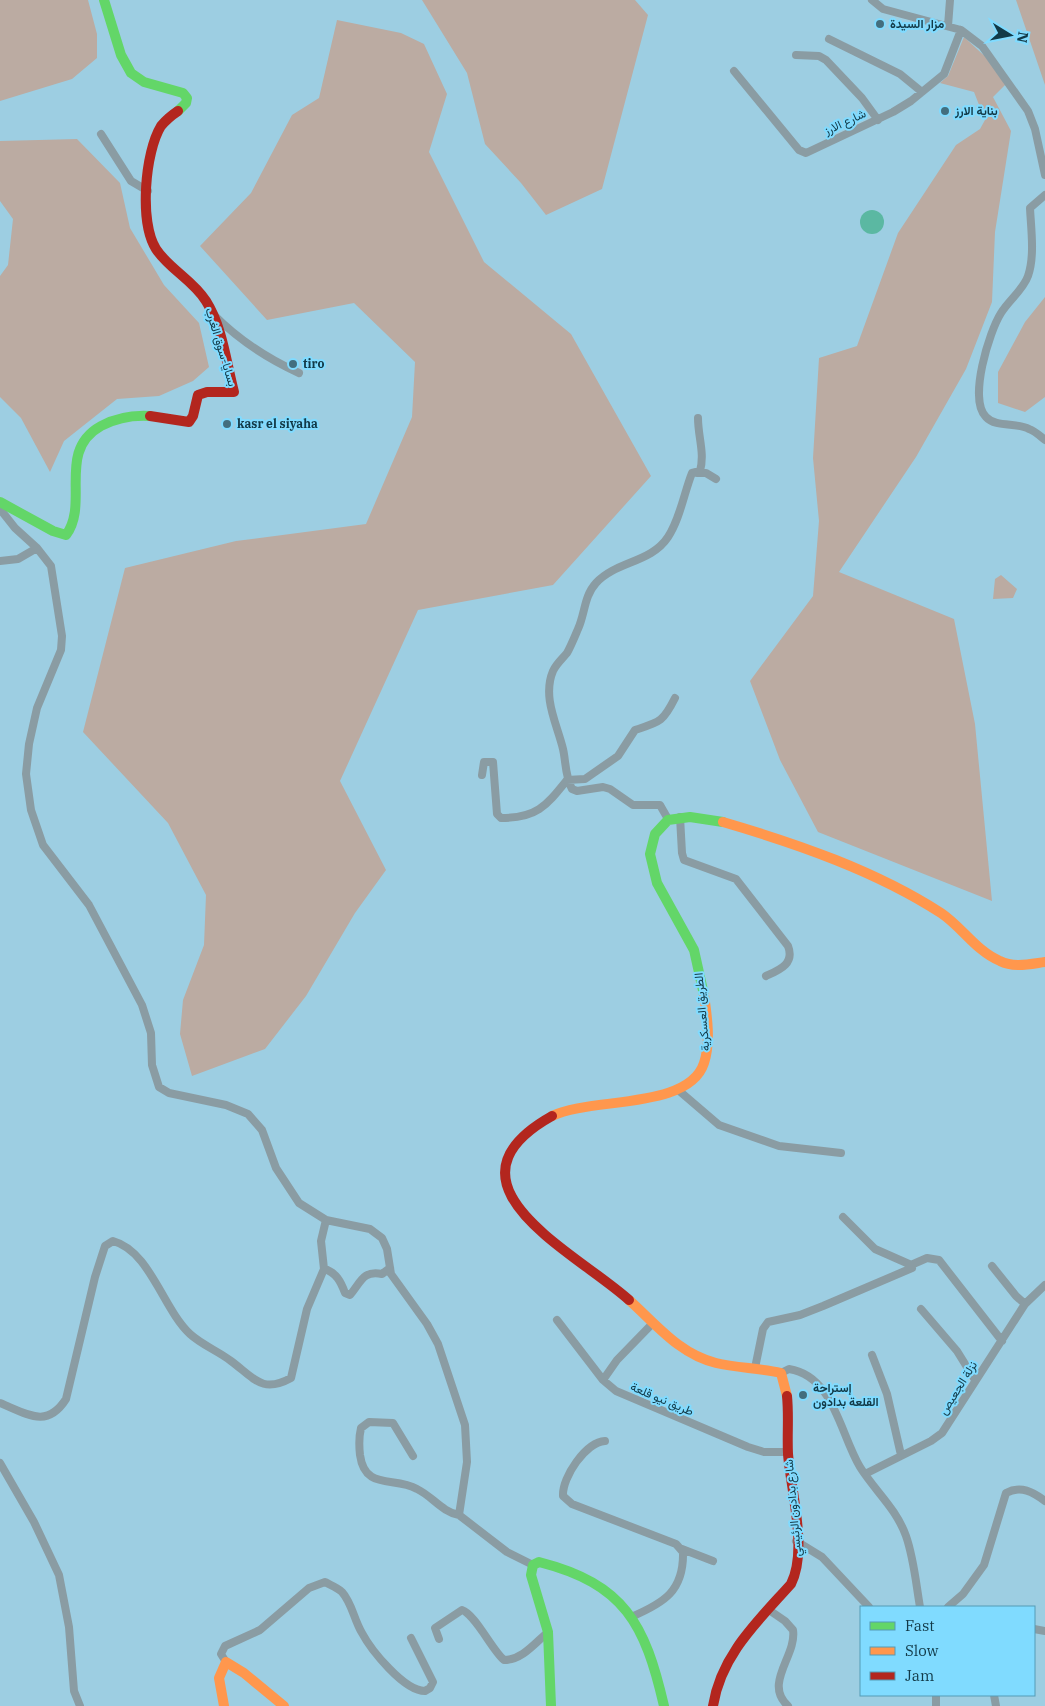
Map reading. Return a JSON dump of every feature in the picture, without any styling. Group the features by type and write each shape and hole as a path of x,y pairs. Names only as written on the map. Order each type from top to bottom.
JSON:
{"main road":[{"name":"بسايا-سوق الغرب","path":"0,502 53,531 66,534 70,530 73,515 79,450 93,432 109,422 127,416 149,416 188,422 192,420 198,394 205,392 226,395 234,392 213,313 195,285 174,268 153,243 149,229 148,191 152,151 157,134 164,122 186,103 187,98 179,90 147,84 132,74 116,46 109,11 104,0"},
{"path":"668,819 705,817 741,826 808,851 869,877 940,912 998,961 1020,965 1045,962"},
{"name":"الطريق العسكرية","path":"668,819 655,832 651,846 651,863 659,888 685,930 697,960 707,1047 706,1059 698,1075 677,1089 647,1098 568,1109 539,1124 525,1135 508,1157 503,1173 509,1195 528,1218 553,1240 605,1278 676,1343 702,1358 716,1363 755,1368 780,1374"},
{"name":"شارع بدادون الرئيسي","path":"713,1706 718,1680 729,1657 770,1610 794,1577 797,1563 788,1452 788,1399 780,1374"},
{"path":"551,1706 548,1632 532,1575 533,1565 545,1563 594,1582 613,1596 631,1617 651,1657 664,1706"},
{"path":"224,1706 218,1676 220,1669 226,1662 244,1673 284,1706"}],"street":[{"path":"872,0 879,8 961,30 982,46 1024,104 1035,129 1045,175"},
{"path":"948,26 950,0"},
{"name":"شارع الارز","path":"734,71 802,152 878,120 922,92 947,70 961,30"},
{"path":"829,38 900,74 922,92"},
{"path":"796,55 819,56 826,60 862,98 878,120"},
{"path":"101,134 132,181 148,191"},
{"path":"1045,195 1030,208 1031,235 1027,278 1001,313 988,342 984,357 980,400 982,413 991,421 1029,429 1045,440"},
{"path":"213,313 232,333 258,352 299,373"},
{"path":"692,473 700,471 703,459 698,433 698,418"},
{"path":"692,473 706,473 716,479"},
{"path":"668,819 660,805 633,805 603,787 577,791 572,789 567,780 562,747 550,705 552,673 568,652 579,627 588,594 596,583 627,564 643,559 668,538 674,527 692,473"},
{"path":"0,509 15,528 37,548 51,566 57,591 62,636 57,661 37,708 26,761 30,802 43,845 89,906 142,1004 151,1033 153,1073 161,1090 226,1105 248,1114 262,1130 276,1168 294,1197 326,1220 348,1223 377,1233 387,1249 394,1279 427,1324 438,1344 465,1425 466,1462 459,1515"},
{"path":"0,561 18,559 37,548"},
{"path":"482,775 484,762 493,762 497,814 501,818 515,818 537,812 567,780 585,780 618,756 635,730 659,723 666,716 675,698"},
{"path":"680,817 684,860 736,879 788,946 790,954 788,962 779,970 766,976"},
{"path":"677,1089 719,1125 779,1146 841,1153"},
{"path":"843,1217 875,1249 911,1265 927,1258 940,1260 1002,1341"},
{"path":"0,1403 31,1416 43,1417 52,1416 66,1399 95,1278 105,1246 113,1241 127,1245 150,1274 175,1316 189,1334 230,1360 251,1378 266,1384 278,1385 291,1378 307,1309 324,1270 321,1241 326,1220"},
{"path":"755,1368 764,1329 768,1322 800,1315 823,1306 870,1284 909,1271 911,1265"},
{"path":"992,1266 1025,1304"},
{"path":"324,1270 332,1271 341,1282 345,1293 350,1294 360,1283 363,1276 368,1273 382,1274 390,1268"},
{"name":"نزلة الجعيص","path":"865,1474 942,1433 1025,1304 1045,1285"},
{"path":"921,1309 956,1351 975,1380"},
{"name":"طريق نيو قلعة","path":"557,1320 603,1380 624,1396 748,1447 764,1452 788,1452"},
{"path":"603,1380 617,1360 653,1322"},
{"path":"872,1355 887,1394 901,1455"},
{"path":"780,1374 789,1369 802,1374 825,1393 865,1474 900,1522 910,1549 920,1606"},
{"path":"413,1456 394,1423 369,1422 361,1428 360,1451 366,1473 376,1480 414,1487 445,1510 459,1515 507,1552 533,1565"},
{"path":"605,1441 594,1443 575,1464 566,1483 563,1496 572,1504 676,1544 682,1549 712,1561"},
{"path":"0,1463 34,1522 59,1575 69,1627 74,1691 80,1706"},
{"path":"949,1606 963,1594 984,1565 1006,1493 1014,1490 1032,1491 1045,1502"},
{"path":"796,1541 822,1557 846,1584 866,1601 868,1606"},
{"path":"631,1617 668,1598 678,1581 683,1562 682,1549"},
{"path":"226,1662 221,1654 225,1646 260,1630 309,1588 325,1582 341,1590 362,1633 398,1677 411,1688 425,1691 430,1688 433,1682 412,1638"},
{"path":"439,1638 435,1628 462,1610 469,1615 498,1655 504,1660 511,1660 521,1656 548,1632"},
{"path":"770,1610 785,1621 793,1630 793,1639 778,1689 782,1700 788,1706"}],"shaded area":[{"path":"0,0 88,0 97,34 97,58 72,79 0,101"},
{"path":"422,0 635,0 648,15 602,189 546,215 521,183 485,144 467,73"},
{"path":"1016,0 1045,0 1045,85"},
{"path":"337,20 401,33 424,44 447,94 429,152 484,262 571,334 651,476 553,585 418,610 340,781 386,870 355,913 306,996 265,1049 192,1076 180,1034 183,1000 204,945 206,895 168,823 83,732 125,568 236,541 366,524 412,417 415,362 354,303 267,320 200,246 251,193 292,115 319,98"},
{"path":"964,37 990,61 1006,84 993,97 1011,131 995,232 992,302 966,369 916,457 839,572 954,619 975,724 992,901 818,832 780,760 750,681 813,596 819,521 813,458 819,358 857,346 898,233 956,145 980,129 985,120 974,92 940,83 948,76"},
{"path":"77,139 120,183 130,228 164,285 199,323 209,367 193,381 159,396 117,399 64,441 50,472 21,418 0,397 0,276 8,265 13,219 0,201 0,141"},
{"path":"872,210 880,214 884,222 880,230 872,234 864,230 860,222 864,214"},
{"path":"1045,297 1045,397 1025,412 998,403 998,372 1025,322"},
{"path":"1001,575 1017,589 1013,598 993,599 995,579"}],"traffic: fast":[{"path":"104,0 121,55 131,73 144,82 183,93 187,98 186,103 178,111"},
{"path":"0,502 53,531 66,535 73,522 75,508 76,463 80,449 88,437 101,426 113,421 137,416 150,416"},
{"path":"704,995 694,950 657,883 650,854 655,834 668,820 690,817 723,822"},
{"path":"551,1706 548,1632 531,1575 533,1565 539,1562 568,1571 592,1582 611,1596 627,1612 639,1630 649,1652 664,1706"}],"traffic: slow":[{"path":"723,822 808,849 890,884 941,913 976,945 991,957 1000,961 1016,965 1045,962"},
{"path":"552,1116 569,1110 659,1095 679,1088 695,1078 704,1063 707,1046 708,1029 704,995"},
{"path":"629,1300 679,1345 703,1359 724,1365 781,1373 787,1396"},
{"path":"224,1706 219,1678 226,1662 244,1673 284,1706"}],"traffic: jam":[{"path":"150,416 189,422 193,416 198,395 207,392 234,392 223,345 212,311 201,294 161,256 151,237 147,222 146,187 151,152 161,126 178,111"},
{"path":"552,1116 518,1141 506,1167 509,1191 525,1216 549,1239 629,1300"},
{"path":"713,1706 717,1688 732,1655 754,1625 791,1584 796,1570 798,1538 788,1454 787,1396"}],"place":[{"name":"مزار السيدة","path":"880,24"},
{"name":"بناية الارز","path":"945,111"},
{"name":"tiro","path":"293,364"},
{"name":"kasr el siyaha","path":"227,424"},
{"name":"إستراحة القلعة بدادون","path":"803,1395"}]}
